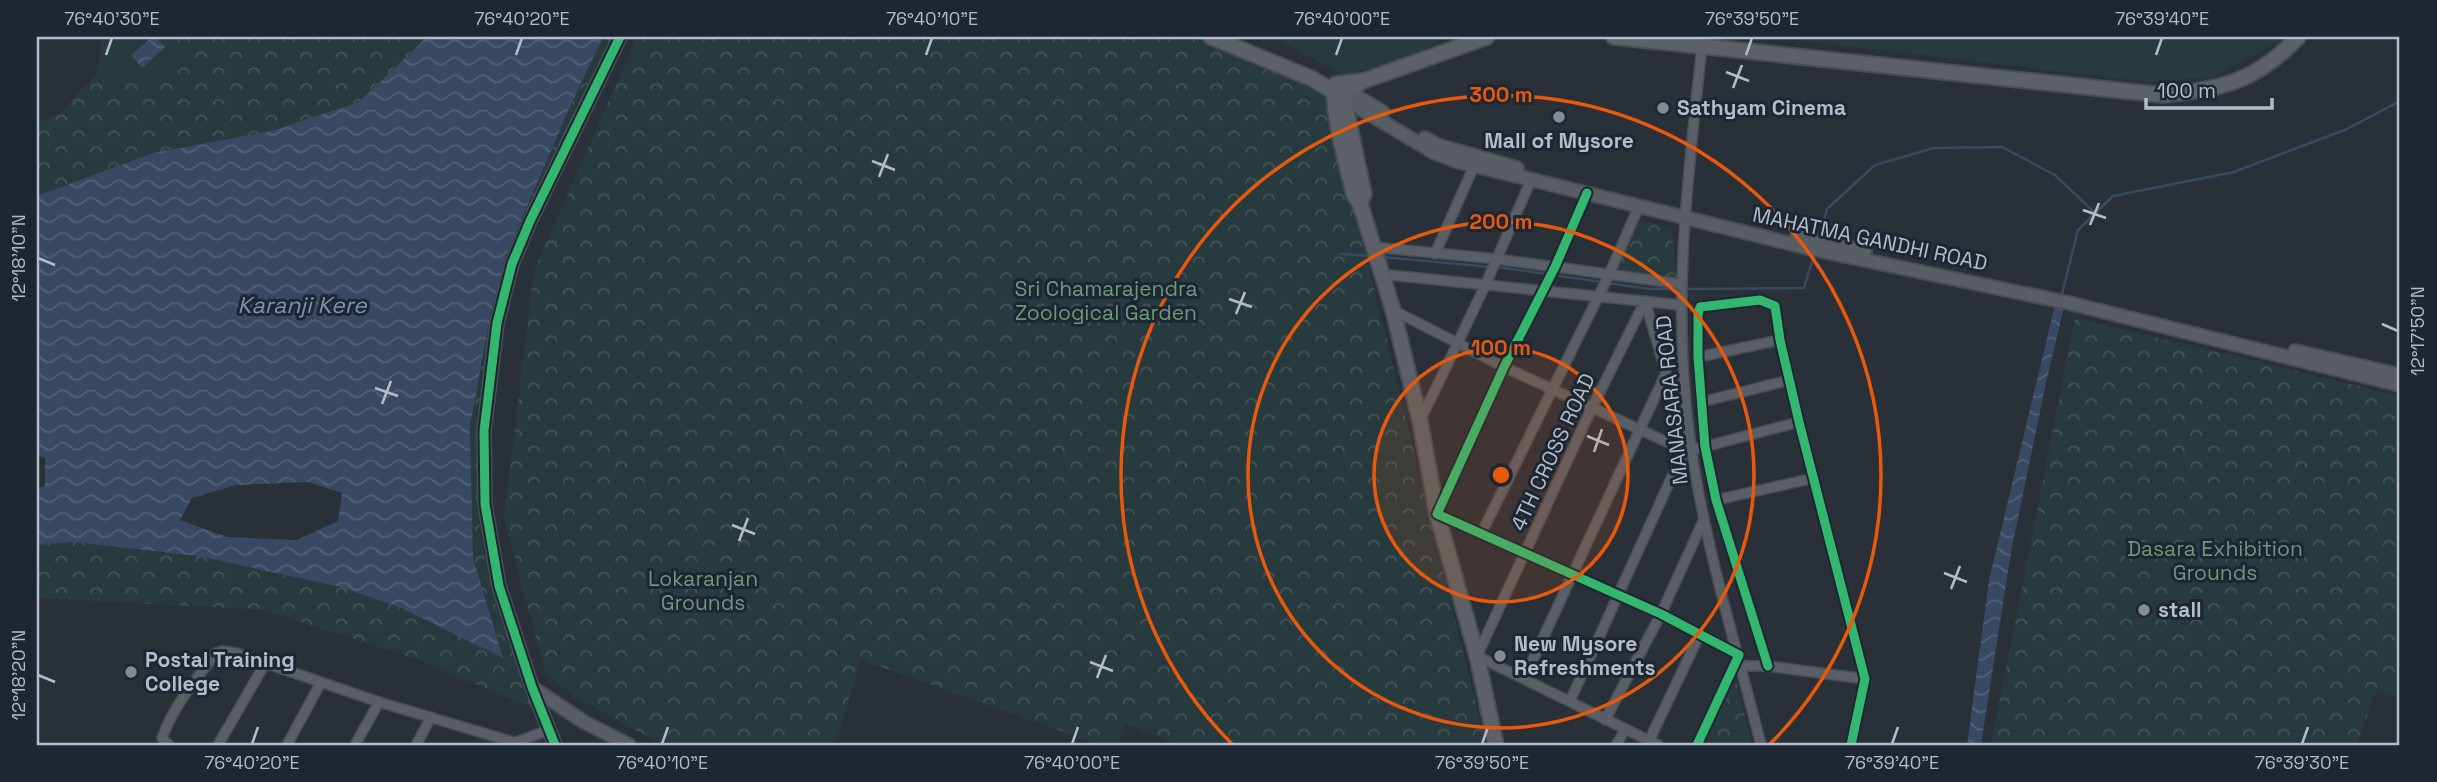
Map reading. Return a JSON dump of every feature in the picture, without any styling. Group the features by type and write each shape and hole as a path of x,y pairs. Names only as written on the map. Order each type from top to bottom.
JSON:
{"main road":[{"path":"555,745 532,687 499,586 485,504 484,431 497,323 512,264 530,221 620,37"},
{"path":"1211,37 1340,91 1487,37"},
{"path":"1234,37 1312,71 1340,91 1354,195 1360,203 1379,272 1393,310 1420,421 1437,514 1477,656 1496,745"},
{"path":"1614,37 2163,94 2207,90 2236,82 2264,66 2298,37"},
{"name":"MAHATMA GANDHI ROAD","path":"1340,91 1435,153 1531,180 1639,206 1684,213"},
{"name":"MAHATMA GANDHI ROAD","path":"1340,91 1437,145 1533,173 1813,244 2400,375"},
{"name":"MAHATMA GANDHI ROAD","path":"2064,298 2400,385"},
{"path":"532,687 571,715 629,745"}],"street":[{"name":"MANASARA ROAD","path":"1702,46 1684,213 1680,303 1688,450 1761,745"},
{"path":"1435,254 1474,166"},
{"path":"1420,421 1485,286 1531,180"},
{"path":"1587,193 1554,269 1504,367 1437,514 1661,614 1739,655 1697,745"},
{"path":"1481,534 1608,276 1639,206"},
{"path":"1374,249 1681,284"},
{"path":"1379,272 1485,286 1600,292 1645,301 1680,303"},
{"path":"1768,666 1716,500 1705,447 1698,357 1700,307 1760,300 1775,306 1799,422 1865,679 1851,745"},
{"path":"1524,678 1666,373 1645,301"},
{"name":"4TH CROSS ROAD","path":"1477,656 1592,408 1645,301"},
{"path":"1393,310 1504,367 1688,450 1799,422"},
{"path":"1698,357 1780,340"},
{"path":"1701,402 1790,380"},
{"path":"1570,701 1688,450"},
{"path":"1716,500 1814,478"},
{"path":"1605,720 1661,614 1704,519"},
{"path":"1477,656 1653,743 1700,634"},
{"path":"169,745 162,738 166,728 190,688 216,653 222,651 236,653 511,743 549,730"},
{"path":"218,745 266,663"},
{"path":"1741,666 1768,666 1865,679"},
{"path":"287,745 321,682"},
{"path":"355,745 379,702"},
{"path":"416,745 431,717"},
{"path":"1616,745 1625,730"}],"green space":[{"path":"102,37 176,37 171,78 97,73"},
{"path":"176,37 427,37 359,102 271,131 37,196 37,123 60,113 97,73 170,78"},
{"path":"603,37 615,37 509,257 477,416 477,486 481,541 497,609 534,709 418,660 265,610 37,598 37,545 74,542 198,556 342,587 399,607 502,658 473,558 470,427 489,322 505,258"},
{"name":"Sri Chamarajendra Zoological Garden","path":"637,37 1199,37 1325,88 1486,745 1180,745 1126,724 1118,745 1101,745 861,660 835,745 663,745 579,699 546,675 504,518 534,270"},
{"path":"1274,37 1445,37 1418,54 1344,76"},
{"path":"1774,37 2282,37 2278,42 2213,77 2147,82"},
{"path":"1636,220 1672,229 1677,280 1612,272"},
{"name":"Dasara Exhibition Grounds","path":"2075,318 2400,396 2400,699 2376,691 2357,745 1991,745"},
{"path":"1736,680 1752,745 1701,745"}],"water":[{"path":"152,37 165,47 142,68 131,55"},
{"name":"Karanji Kere","path":"427,37 603,37 505,258 489,322 470,427 473,558 503,658 399,607 341,587 198,556 74,542 37,545 37,491 45,485 45,458 37,455 37,196 153,153 271,131 359,102","holes":["308,482 342,493 338,521 297,540 227,537 180,520 192,498 236,485"]},
{"path":"2055,305 2064,307 2011,552 1981,745 1967,745 1989,580"}],"waterway":[{"path":"2061,298 2078,230 2113,196 2234,172 2347,129 2400,101"},
{"path":"1819,238 1827,209 1875,165 1934,148 2002,147 2055,175 2095,213"},
{"path":"1341,254 1372,256"},
{"path":"1685,289 1804,288 1814,255"},
{"path":"1382,257 1491,267"},
{"path":"1497,267 1602,282"},
{"path":"1608,283 1650,289 1678,289"}],"cycle path":[{"path":"555,745 532,687 499,586 485,504 484,431 497,323 512,264 530,221 620,37"},
{"path":"1587,193 1555,267 1504,367 1437,514 1661,614 1739,655 1697,745"},
{"path":"1768,666 1716,500 1705,447 1698,357 1700,307 1760,300 1775,306 1799,422 1865,679 1851,745"}],"place":[{"name":"Sathyam Cinema","path":"1663,108"},
{"name":"Mall of Mysore","path":"1559,117"},
{"name":"stall","path":"2144,610"},
{"name":"New Mysore Refreshments","path":"1500,656"},
{"name":"Postal Training College","path":"131,672"}],"park label":[{"name":"Lokaranjan Grounds","path":"703,591"}]}
